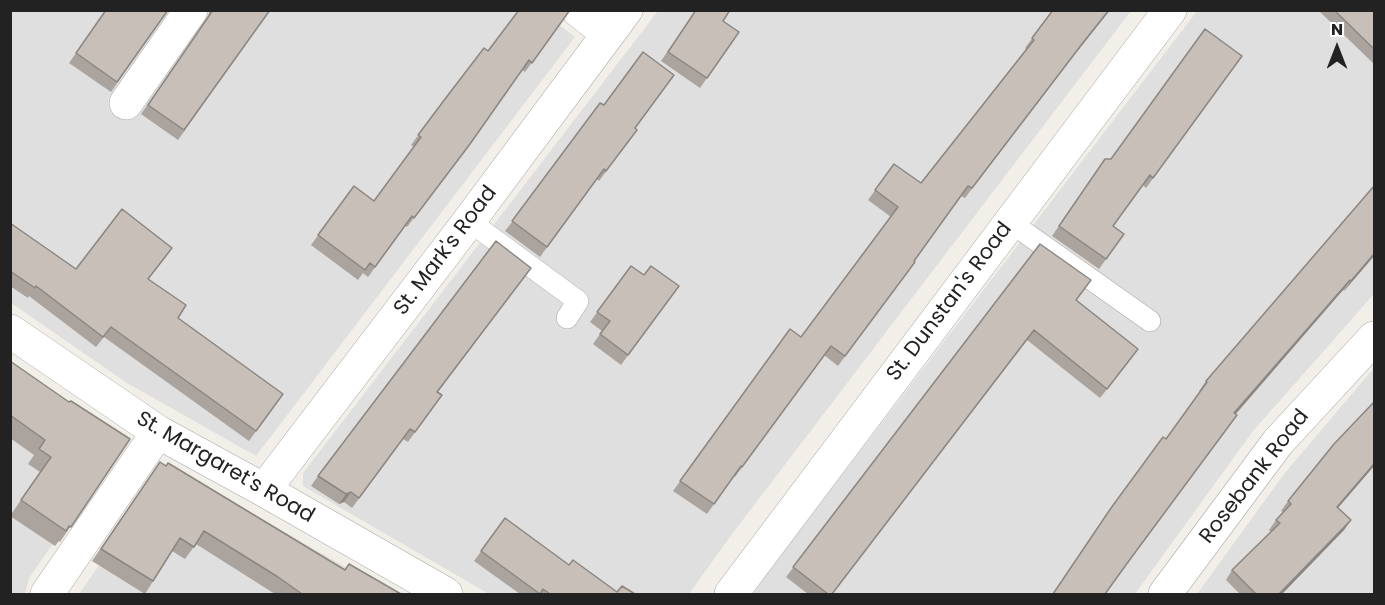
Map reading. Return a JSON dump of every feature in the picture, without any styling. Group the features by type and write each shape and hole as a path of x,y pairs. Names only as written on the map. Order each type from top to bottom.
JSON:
{"street":[{"path":"126,103 191,10"},
{"path":"578,10 617,22"},
{"name":"St. Dunstan's Road","path":"731,594 1170,10"},
{"name":"St. Mark's Road","path":"264,490 617,22"},
{"name":"St. Margaret's Road","path":"10,331 158,432 446,594"},
{"name":"Rosebank Road","path":"1166,594 1278,442 1374,338"},
{"path":"47,594 158,432"}],"lane":[{"path":"469,221 578,301 567,318"},
{"path":"1010,222 1150,321"}],"shaded area":[{"path":"10,11 172,11 108,100 132,118 208,11 541,11 575,37 256,456 127,383 11,303"},
{"path":"658,11 1131,11 732,534 689,594 489,594 303,486 303,473"},
{"path":"1197,11 1374,11 1374,294 1253,431 1135,594 753,594 773,565"},
{"path":"10,365 114,457 29,578 25,594 11,594"},
{"path":"1374,368 1374,594 1197,594 1284,474"},
{"path":"179,471 392,594 79,594 163,474"}],"building":[{"path":"106,10 168,10 117,82 76,53"},
{"path":"213,10 270,10 184,130 148,105"},
{"path":"519,10 570,10 532,63 529,60 414,218 412,216 375,267 370,263 365,270 318,235 354,186 374,201 421,137 418,135 445,99 484,48 488,51"},
{"path":"696,10 730,10 723,21 739,32 707,78 668,52"},
{"path":"1053,10 1109,10 972,188 968,186 845,356 831,346 714,504 680,481 790,329 801,337 898,207 875,190 894,164 921,183 1034,40 1032,38"},
{"path":"1334,10 1374,10 1374,49"},
{"path":"1205,29 1242,56 1153,178 1150,175 1113,226 1124,234 1106,259 1059,226 1105,159 1111,159"},
{"path":"643,52 674,75 635,128 637,130 606,171 604,169 547,247 512,221 600,103 604,105"},
{"path":"1374,186 1374,254 1234,413 1237,415 1105,594 1053,594 1111,508 1163,437 1166,439 1206,381"},
{"path":"122,209 172,248 148,279 186,305 178,318 283,394 256,431 111,327 103,337 36,286 35,288 10,271 10,223 76,269"},
{"path":"496,241 531,268 437,392 442,395 415,432 410,429 359,498 351,492 346,494 318,476"},
{"path":"1040,244 1091,280 1076,300 1138,349 1107,389 1034,330 832,594 828,594 793,567"},
{"path":"631,266 644,275 651,266 679,286 628,355 600,334 610,321 597,312"},
{"path":"10,361 69,402 71,401 130,439 71,527 69,526 66,531 21,500 51,457 39,449 45,440 10,415"},
{"path":"1374,402 1374,464 1337,507 1351,520 1279,594 1256,594 1232,570 1280,523 1276,520 1291,504 1288,501 1334,444"},
{"path":"160,462 166,466 168,463 345,570 349,564 401,594 302,594 204,531 194,547 180,538 153,581 101,549"},
{"path":"505,518 569,565 573,560 617,592 622,586 635,594 550,594 543,589 540,594 481,551"}]}
